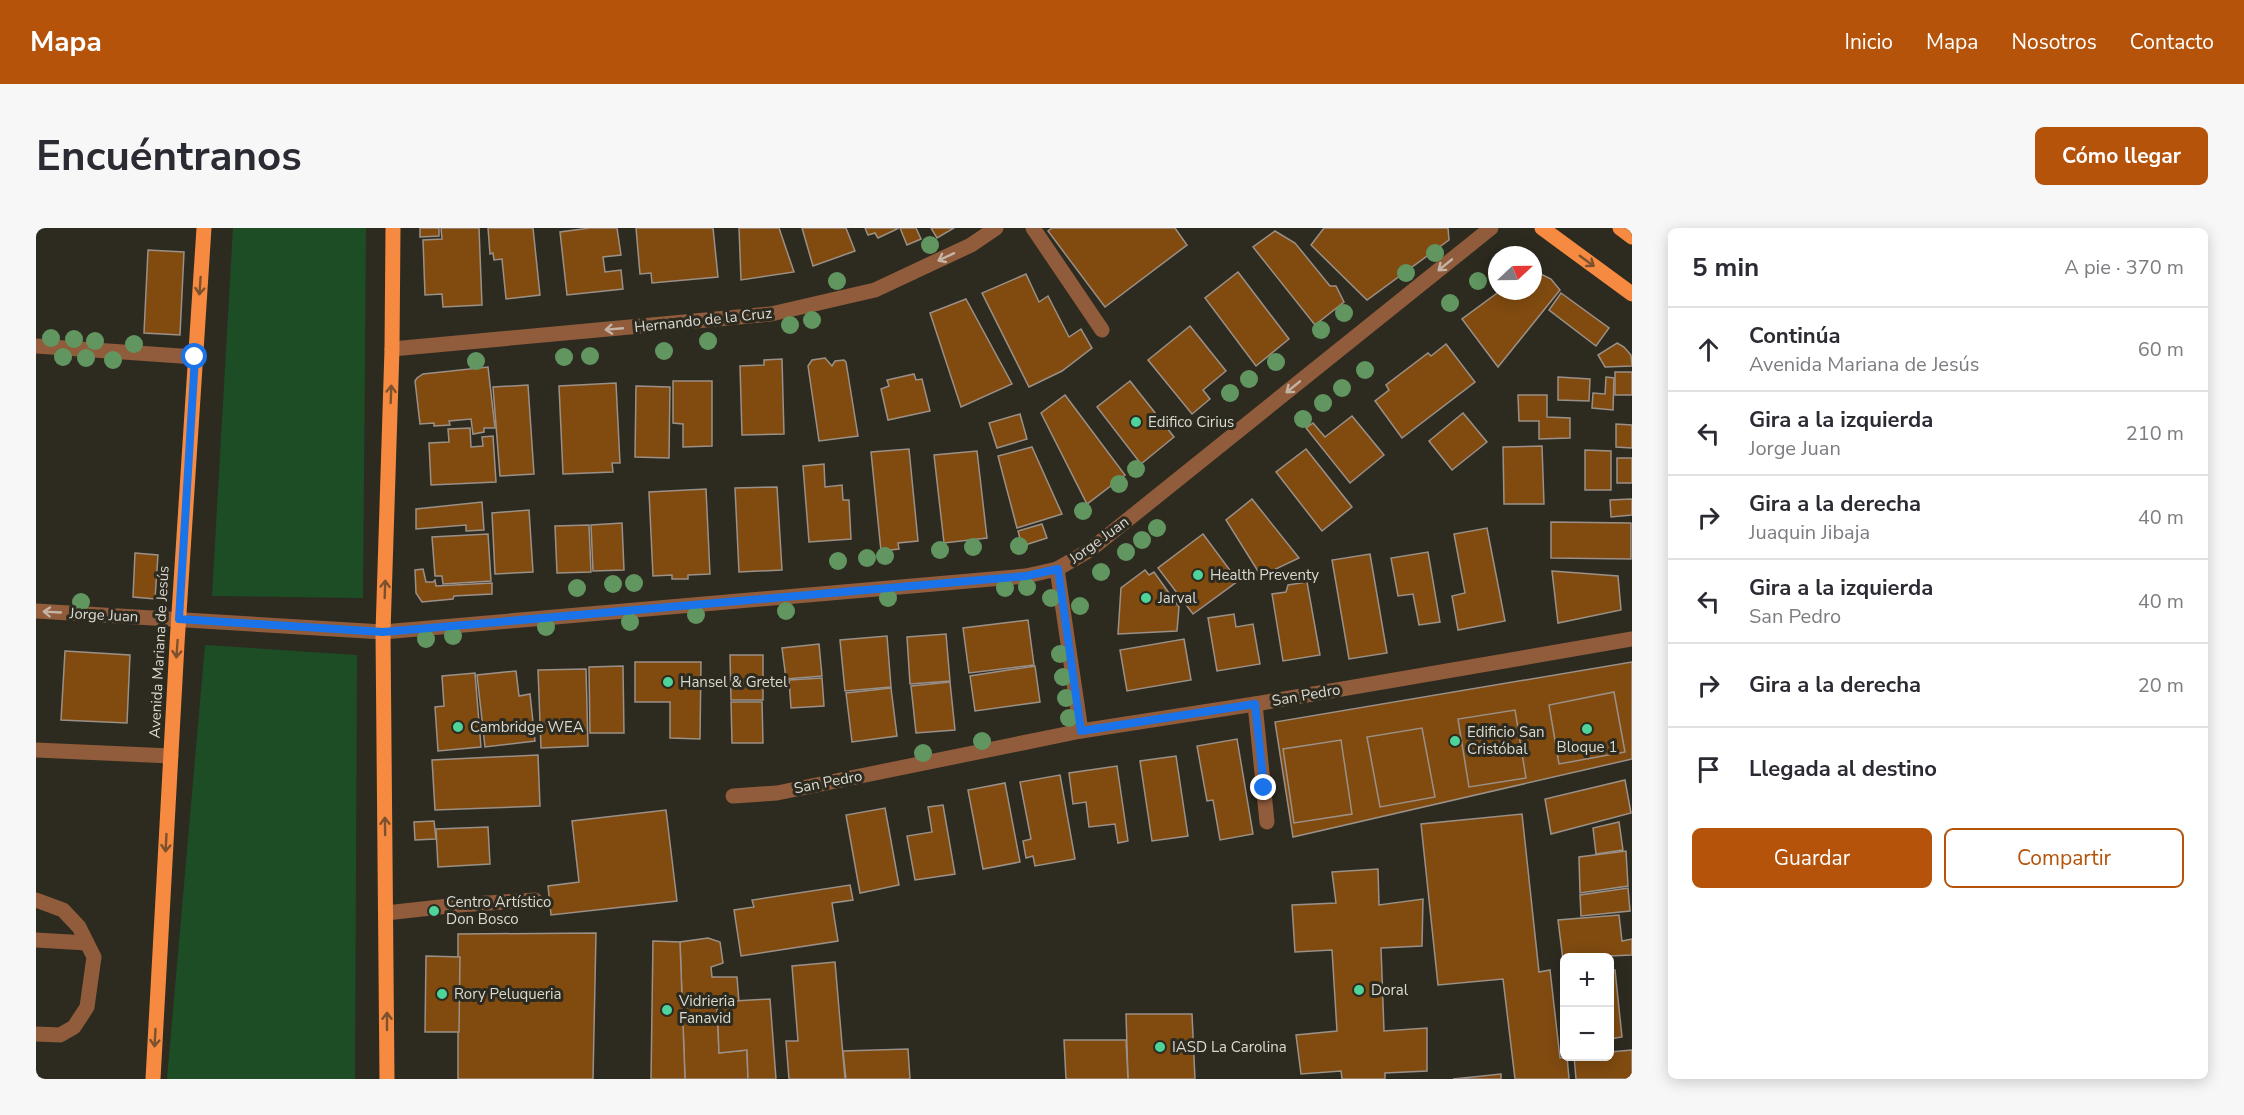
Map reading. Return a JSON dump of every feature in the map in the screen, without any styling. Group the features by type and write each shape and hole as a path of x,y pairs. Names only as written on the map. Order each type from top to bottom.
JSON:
{"main road":[{"name":"Avenida Mariana de Jesús","path":"153,1079 204,228"},
{"path":"387,1079 383,632 392,349 393,228"},
{"path":"1542,228 1632,294"},
{"path":"1620,228 1632,237"}],"street":[{"name":"Hernando de la Cruz","path":"392,349 771,314 875,290 971,245 996,228"},
{"path":"1033,228 1102,330"},
{"name":"Jorge Juan","path":"36,611 383,632 1026,576 1058,569 1090,550 1491,228"},
{"path":"36,346 195,357"},
{"path":"1058,569 1081,731"},
{"name":"San Pedro","path":"733,796 777,793 1081,731 1255,704 1632,639"},
{"path":"1255,704 1267,822"},
{"path":"36,750 171,756"},
{"path":"36,900 63,910 79,927 94,957 87,1007 74,1027 60,1035 36,1034"},
{"path":"386,913 535,900"},
{"path":"36,940 87,943"}],"green space":[{"path":"233,228 366,228 363,598 212,596"},
{"path":"205,645 357,655 355,1079 167,1079"}],"building":[{"path":"420,228 439,228 439,236 420,237"},
{"path":"441,228 479,228 482,305 443,307 442,294 425,295 423,240 442,239"},
{"path":"488,228 533,228 540,295 506,299 502,259 494,260 493,253 490,254"},
{"path":"590,228 617,228 621,255 603,257 605,272 621,270 623,289 567,295 560,232"},
{"path":"636,228 713,228 718,277 652,283 651,273 640,274"},
{"path":"739,228 779,228 794,272 741,280"},
{"path":"802,228 846,228 855,251 813,266"},
{"path":"865,228 899,228 878,238 875,233 868,235"},
{"path":"900,228 916,228 921,239 907,245"},
{"path":"931,228 954,228 937,238"},
{"path":"1052,228 1175,228 1187,245 1105,307 1048,231"},
{"path":"1324,228 1448,228 1449,240 1367,300 1311,245"},
{"path":"1275,231 1295,243 1330,286 1336,286 1344,302 1315,325 1253,247"},
{"path":"148,250 184,252 180,335 144,333"},
{"path":"1238,272 1289,339 1256,366 1205,298"},
{"path":"1026,274 1039,302 1048,296 1069,337 1081,329 1092,348 1062,371 1029,387 982,293"},
{"path":"1542,274 1551,279 1560,290 1498,367 1462,319 1488,300 1542,300"},
{"path":"1561,293 1609,328 1596,346 1549,310"},
{"path":"966,299 1012,384 961,407 930,313"},
{"path":"1190,326 1226,371 1203,390 1210,399 1192,414 1148,360"},
{"path":"1617,343 1631,355 1632,366 1605,367 1598,355"},
{"path":"1446,344 1475,382 1402,438 1375,401 1389,390 1386,385 1428,353 1431,356"},
{"path":"825,358 832,366 835,361 844,360 846,362 858,436 819,441 808,366 812,360"},
{"path":"782,359 784,434 742,435 740,366 764,365 764,360"},
{"path":"488,367 495,428 484,428 484,432 473,434 471,419 449,421 450,425 420,424 415,381 417,378 423,374"},
{"path":"1615,372 1632,372 1632,395 1615,395"},
{"path":"914,374 916,380 922,379 930,411 888,420 881,389 889,386 887,380"},
{"path":"1558,377 1590,379 1589,401 1558,400"},
{"path":"1606,377 1614,378 1613,410 1592,408 1593,393 1605,394"},
{"path":"673,381 712,381 712,446 683,447 683,424 673,423"},
{"name":"Edifico Cirius","path":"1130,381 1174,437 1141,464 1097,407"},
{"path":"616,383 620,463 612,463 613,472 563,474 559,386"},
{"path":"528,385 534,474 500,476 493,387"},
{"path":"636,386 670,387 669,458 635,457"},
{"path":"1065,395 1125,475 1087,504 1041,413"},
{"path":"1518,395 1547,395 1547,417 1570,418 1570,438 1539,439 1539,421 1519,421"},
{"path":"1463,413 1487,442 1452,470 1429,441"},
{"path":"1020,414 1027,439 997,448 989,423"},
{"path":"1352,416 1384,455 1350,483 1306,428 1313,423 1325,437"},
{"path":"1616,424 1632,425 1632,448 1616,447"},
{"path":"470,428 471,447 483,446 482,437 493,436 496,482 431,485 429,443 449,442 448,429"},
{"path":"1542,446 1544,504 1504,504 1503,447"},
{"path":"1032,447 1062,514 1017,528 998,456"},
{"path":"909,449 918,541 898,543 899,549 881,551 871,452"},
{"path":"1306,449 1352,507 1322,531 1276,472"},
{"path":"1585,450 1611,451 1611,490 1585,490"},
{"path":"977,451 987,538 944,543 934,455"},
{"path":"1617,458 1632,458 1632,483 1617,483"},
{"path":"824,464 825,487 842,485 843,500 849,500 851,539 809,542 803,466"},
{"path":"777,487 782,570 739,572 735,488"},
{"path":"706,489 710,574 688,575 688,579 672,579 672,575 653,576 649,492"},
{"path":"1252,499 1299,558 1261,576 1226,520"},
{"path":"1632,499 1632,515 1611,517 1610,500"},
{"path":"482,502 484,530 466,531 466,525 416,529 416,509"},
{"path":"529,510 533,572 495,574 492,513"},
{"path":"1551,522 1631,523 1631,559 1551,558"},
{"path":"622,523 624,570 593,571 591,525"},
{"path":"1042,524 1047,538 1022,546 1018,531"},
{"path":"589,525 591,572 557,573 555,526"},
{"path":"1487,528 1505,621 1458,630 1452,596 1465,593 1454,534"},
{"path":"488,534 491,581 443,584 442,576 435,576 432,537"},
{"name":"Health Preventy","path":"1203,534 1238,581 1193,614 1158,568"},
{"path":"1428,552 1440,622 1419,625 1413,594 1398,596 1391,558"},
{"path":"135,553 158,555 155,599 133,597"},
{"path":"1370,554 1387,653 1349,659 1332,560"},
{"path":"423,569 426,582 435,580 436,586 492,583 492,594 454,596 453,599 422,602 416,593 415,570"},
{"name":"Jarval","path":"1145,570 1149,575 1154,572 1179,607 1177,631 1118,634 1121,588"},
{"path":"1552,571 1618,576 1621,610 1558,623"},
{"path":"1307,582 1320,655 1283,661 1272,594 1286,592 1288,585"},
{"path":"1234,614 1236,627 1253,624 1260,664 1217,671 1208,618"},
{"path":"1028,620 1034,665 969,673 963,628"},
{"path":"946,634 950,681 910,684 907,637"},
{"path":"887,636 891,687 845,691 840,640"},
{"path":"1184,639 1191,680 1127,691 1120,650"},
{"path":"819,644 822,676 786,679 782,648"},
{"path":"65,651 130,655 127,723 61,720"},
{"path":"730,655 763,655 763,700 731,700"},
{"name":"Hansel & Gretel","path":"635,662 701,662 700,739 670,738 670,702 635,702"},
{"name":"Edificio San Cristóbal","path":"1632,662 1632,759 1293,837 1275,722"},
{"path":"623,666 624,733 590,733 589,667"},
{"path":"1035,666 1040,702 975,711 970,676"},
{"path":"586,669 588,746 541,748 538,670"},
{"path":"516,671 519,696 530,694 535,741 485,747 477,675"},
{"name":"Cambridge WEA","path":"475,673 481,747 438,751 435,707 444,706 442,676"},
{"path":"822,678 824,706 791,708 789,680"},
{"path":"950,682 955,730 916,733 911,686"},
{"path":"891,688 897,736 852,742 846,693"},
{"name":"Bloque 1","path":"1614,692 1625,752 1559,764 1549,705"},
{"path":"731,702 762,702 763,743 732,743"},
{"path":"1515,710 1526,778 1469,787 1458,719"},
{"path":"1422,728 1435,797 1380,807 1367,737"},
{"path":"1237,739 1253,834 1220,840 1213,800 1207,801 1197,746"},
{"path":"1341,740 1352,814 1294,823 1283,749"},
{"path":"538,755 540,806 435,810 432,760"},
{"path":"1176,756 1188,836 1152,841 1140,761"},
{"path":"1117,766 1128,841 1118,843 1115,824 1089,827 1086,802 1073,804 1069,773"},
{"path":"1060,775 1075,859 1035,866 1033,856 1026,858 1023,841 1031,839 1020,782"},
{"path":"1625,780 1631,813 1551,834 1545,799"},
{"path":"1005,783 1020,862 983,869 968,790"},
{"path":"943,805 955,874 915,880 907,836 932,832 928,807"},
{"path":"885,808 899,885 860,893 846,815"},
{"path":"666,810 677,901 551,915 548,886 579,882 572,821"},
{"path":"1522,814 1539,972 1550,970 1560,1061 1567,1061 1569,1079 1515,1079 1503,979 1438,985 1421,824"},
{"path":"434,821 436,839 415,840 414,822"},
{"path":"1619,822 1623,850 1596,854 1593,828"},
{"path":"488,827 490,864 438,867 436,829"},
{"path":"1626,851 1628,886 1580,893 1579,857"},
{"name":"Doral","path":"1378,869 1379,905 1423,899 1422,946 1381,948 1384,1031 1427,1028 1427,1071 1385,1073 1385,1079 1342,1079 1341,1071 1301,1074 1296,1035 1337,1031 1332,950 1295,952 1292,905 1336,903 1332,872"},
{"path":"850,885 853,900 832,903 838,941 741,956 734,910 754,907 752,900"},
{"path":"1628,888 1630,911 1581,916 1580,895"},
{"path":"1619,915 1622,941 1632,939 1632,955 1562,953 1558,920"},
{"path":"596,933 593,1079 458,1079 458,934"},
{"path":"708,938 720,942 723,963 711,967 712,977 737,977 739,1002 717,1002 719,1053 747,1050 748,1079 685,1079 680,942"},
{"name":"Vidrieria Fanavid","path":"653,941 680,942 685,1079 651,1079"},
{"name":"Rory Peluqueria","path":"426,956 460,957 459,1032 425,1032"},
{"path":"835,962 845,1079 789,1079 786,1041 798,1041 792,966"},
{"path":"1614,970 1622,1037 1614,1038 1614,1007"},
{"path":"770,999 776,1079 748,1079 747,1050 719,1053 717,1002"},
{"name":"IASD La Carolina","path":"1126,1014 1192,1014 1195,1079 1128,1079"},
{"path":"1064,1040 1126,1040 1128,1079 1066,1079"},
{"path":"908,1049 910,1079 846,1079 843,1051"},
{"path":"1632,1050 1632,1079 1576,1079 1574,1061 1614,1061 1614,1052"},
{"path":"1501,1074 1501,1079 1453,1079"}],"place":[{"name":"Edifico Cirius","path":"1136,422"},
{"name":"Health Preventy","path":"1198,575"},
{"name":"Jarval","path":"1146,598"},
{"name":"Hansel & Gretel","path":"668,682"},
{"name":"Cambridge WEA","path":"458,727"},
{"name":"Bloque 1","path":"1587,729"},
{"name":"Edificio San Cristóbal","path":"1455,741"},
{"name":"Centro Artístico Don Bosco","path":"434,911"},
{"name":"Doral","path":"1359,990"},
{"name":"Rory Peluqueria","path":"442,994"},
{"name":"Vidrieria Fanavid","path":"667,1010"},
{"name":"IASD La Carolina","path":"1160,1047"}],"route":[{"path":"195,357 179,619 383,632 1026,576 1058,569 1081,731 1255,704 1264,788"}]}
